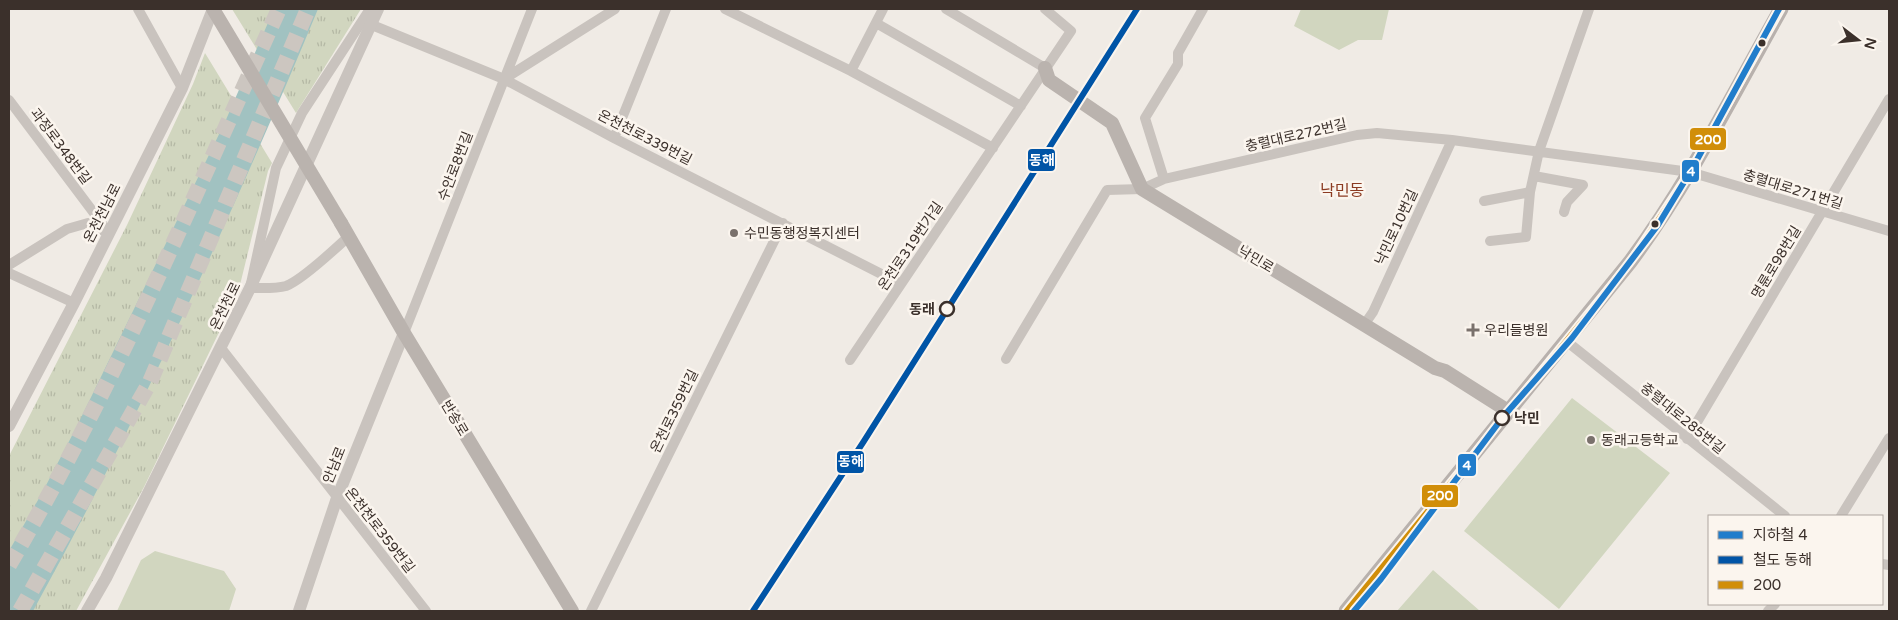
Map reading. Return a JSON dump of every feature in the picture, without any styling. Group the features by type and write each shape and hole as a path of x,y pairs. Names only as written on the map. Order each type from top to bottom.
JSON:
{"main road":[{"name":"반송로","path":"213,9 341,223 404,333 572,611"},
{"path":"1346,611 1658,225 1690,172 1781,9"},
{"path":"1046,68 1049,80 1112,123 1142,189"},
{"name":"낙민로","path":"1142,189 1508,411"}],"street":[{"path":"138,9 182,88"},
{"name":"온천천남로","path":"9,426 74,303 182,88 213,9"},
{"path":"348,237 291,283 277,288 250,288 276,168 302,113 370,9"},
{"name":"온천천로","path":"87,611 106,578 221,348 378,9"},
{"name":"수안로8번길","path":"404,333 532,9"},
{"path":"504,78 615,9"},
{"path":"614,138 666,9"},
{"path":"725,9 851,71 993,148"},
{"path":"851,71 883,9"},
{"path":"946,9 1046,68"},
{"name":"온천로319번가길","path":"850,360 1071,30 1045,9"},
{"path":"1164,179 1145,118 1178,64 1178,53 1202,9"},
{"path":"1490,241 1526,238 1530,192 1538,151 1589,9"},
{"path":"876,23 1021,106"},
{"name":"온천천로339번길","path":"372,25 504,78 614,138 901,284"},
{"name":"과정로348번길","path":"9,100 109,233"},
{"name":"명륜로98번길","path":"1687,439 1889,100"},
{"name":"충렬대로272번길","path":"1006,359 1107,190 1142,189 1164,179 1377,133 1452,140 1690,172"},
{"name":"낙민로10번길","path":"1364,324 1372,312 1452,140"},
{"name":"충렬대로271번길","path":"1690,172 1889,232"},
{"path":"1534,176 1583,185 1567,202 1564,212"},
{"path":"1484,201 1530,192"},
{"path":"9,265 66,229 88,223 109,233"},
{"name":"온천로359번길","path":"591,611 783,223"},
{"path":"9,274 74,303"},
{"name":"안남로","path":"299,611 337,498 404,333"},
{"name":"충렬대로285번길","path":"1565,340 1784,515"},
{"name":"온천천로359번길","path":"221,348 426,611"},
{"path":"1842,515 1889,438"}],"green space":[{"path":"232,9 361,9 296,113"},
{"path":"1301,9 1389,9 1382,40 1358,40 1339,50 1294,26"},
{"path":"205,53 272,163 268,171 238,293 144,487 76,611 9,611 9,456 127,225 193,84"},
{"path":"1572,398 1670,473 1559,609 1464,531"},
{"path":"155,551 224,571 236,589 229,611 117,611 141,560"},
{"path":"1433,570 1480,611 1397,611"}],"water":[{"path":"274,9 318,9 219,238 111,464 33,611 9,611 9,551 77,426 225,122"}],"tunnel":[{"path":"9,565 84,429 152,290 279,9"},
{"path":"20,611 150,382 308,9"}],"metro line":[{"name":"4","path":"1354,611 1381,579 1503,417 1572,338 1658,225 1692,169 1779,9"}],"rail line":[{"name":"동해","path":"753,611 864,441 1137,9"}],"transit line":[{"name":"200","path":"1346,611 1630,262 1691,170 1781,9"}],"place":[{"name":"수민동행정복지센터","path":"734,233"},
{"name":"동래","path":"947,309"},
{"name":"우리들병원","path":"1473,330"},
{"name":"낙민","path":"1502,418"},
{"name":"동래고등학교","path":"1591,440"}],"district":[{"name":"낙민동","path":"1342,190"}]}
